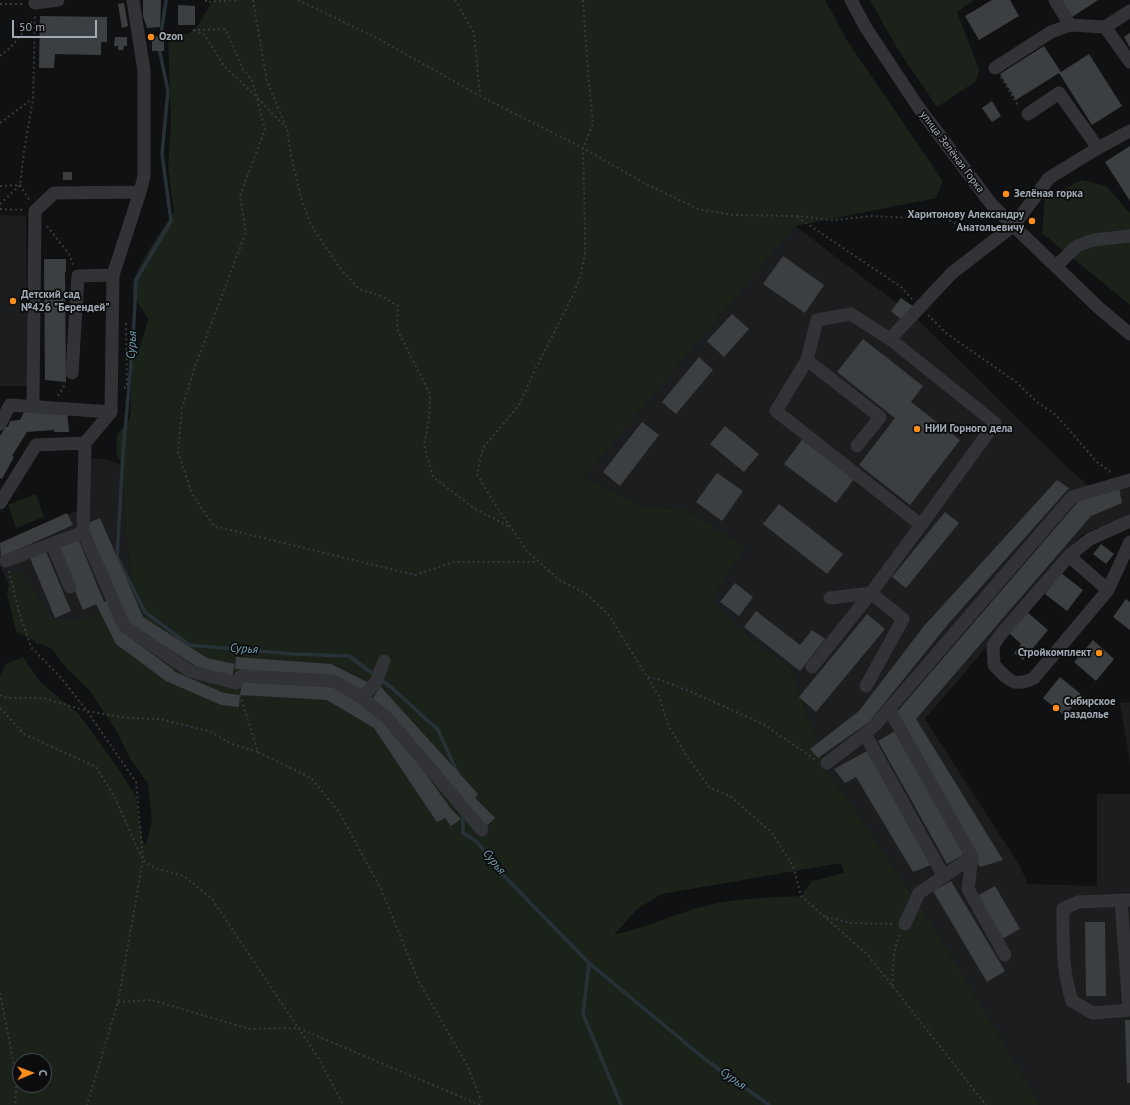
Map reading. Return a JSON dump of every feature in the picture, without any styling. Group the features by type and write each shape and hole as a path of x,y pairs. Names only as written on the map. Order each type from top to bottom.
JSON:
{"street":[{"path":"35,3 58,0"},
{"path":"133,0 144,70 144,176 113,275 111,412 85,444 83,532 124,626 190,670 236,683 241,676 334,681 362,698 388,719 482,830"},
{"name":"улица Зелёная Горка","path":"851,0 866,28 919,108 992,205 1130,334"},
{"path":"1055,0 1070,25"},
{"path":"995,68 1051,32 1070,25 1105,27 1130,11"},
{"path":"1105,27 1130,62"},
{"path":"1028,114 1059,93 1098,148"},
{"path":"890,339 952,273 1014,225 1033,189 1098,148 1130,131"},
{"path":"33,398 36,211 54,193 140,192"},
{"path":"1056,266 1077,246 1093,240 1130,236"},
{"path":"72,373 78,276 113,275"},
{"path":"812,667 871,594 995,423 890,339 851,314 817,320 807,360 776,411 921,525"},
{"path":"807,360 880,417 857,446"},
{"path":"0,424 5,406 111,412"},
{"path":"0,503 36,445 85,444"},
{"path":"827,763 865,734 889,709 1072,497 1127,481"},
{"path":"1130,521 1090,539 1069,556 1042,586 993,646 994,665 1009,681 1023,684 1034,678 1108,590 1130,542"},
{"path":"6,561 83,532"},
{"path":"52,544 70,587"},
{"path":"1069,556 1108,590"},
{"path":"830,598 871,594 903,619 866,686"},
{"path":"362,698 376,682 384,661"},
{"path":"889,709 972,857 968,890 1005,954"},
{"path":"865,734 943,875"},
{"path":"905,924 919,893 943,875 972,857"},
{"path":"1126,900 1129,1010 1093,1013 1072,1001 1066,983 1063,949 1064,909 1078,902 1126,900"}],"path":[{"path":"206,0 206,2 239,0"},
{"path":"253,0 267,81 287,129 296,176 310,225 339,267 359,289 381,296 398,306 397,329 430,394 429,419 424,445 433,477 475,509 511,528"},
{"path":"298,0 377,38 480,96 583,148 644,182 698,209 734,215 796,216 833,220 872,216 915,218 938,215 957,224 1014,225"},
{"path":"455,0 474,33 480,96"},
{"path":"583,0 593,124 583,148 585,254 581,274 574,293 519,405 483,448 477,474 527,551 559,580 586,593 608,614 659,696 668,726 710,788 730,796 772,833 793,866 801,896 868,955 986,1105"},
{"path":"0,4 35,3 33,99 20,185 36,211 69,254 78,276"},
{"path":"0,56 11,47 34,18"},
{"path":"287,129 257,98 224,66 204,34 193,30 224,29 243,69 252,80 257,98 265,129 240,196 246,232 196,364 182,408 178,452 192,494 214,526 414,575 454,562 539,562"},
{"path":"995,68 1020,108 1028,114"},
{"path":"0,124 33,99"},
{"path":"0,186 20,185"},
{"path":"0,204 20,185"},
{"path":"0,210 36,211"},
{"path":"796,216 900,287 946,333 1016,382 1037,402 1056,415 1097,462 1127,481"},
{"path":"51,408 72,373"},
{"path":"6,561 19,612 31,647 62,679 87,711 136,782 143,860 118,1002 87,1105"},
{"path":"648,677 661,680 694,693 763,724 819,761 827,763"},
{"path":"0,695 7,698 43,698 87,711 128,718 160,719 211,732 232,744 258,752 311,778 339,812 381,889 419,982 466,1063 483,1105"},
{"path":"240,695 258,752"},
{"path":"0,708 24,734 96,767 115,798 143,860 156,868 184,876 212,900 319,1059 343,1105"},
{"path":"825,917 851,924 905,924 895,947 892,969 893,986"},
{"path":"0,993 17,1080 15,1105"},
{"path":"118,1002 152,1000 249,1029 298,1028 480,1105"}],"shaded area":[{"path":"213,0 825,0 848,42 943,181 936,198 795,226 584,478 641,505 688,511 745,547 711,600 751,639 791,669 826,768 941,938 1040,1105 0,1105 0,676 6,664 23,657 40,682 78,713 120,771 136,797 142,839 146,845 152,820 148,784 131,760 117,732 90,691 66,668 52,649 16,632 7,593 12,571 19,571 54,622 76,620 109,612 132,580 126,531 122,465 116,453 117,435 130,419 132,365 144,335 148,319 134,295 133,284 141,264 174,212 168,167 171,122 168,35 188,34 199,24","holes":["841,863 844,873 812,881 801,896 722,902 687,911 636,929 615,934 637,909 662,894"]},
{"path":"870,0 974,0 957,12 979,69 976,81 937,107 898,50"},
{"path":"1082,180 1106,186 1130,213 1130,305 1042,233 1045,198"},
{"name":"Детский сад №426 \"Берендей\"","path":"0,215 26,216 28,386 0,386"},
{"path":"795,226 897,303 901,298 914,307 912,314 1067,467 1091,488 1127,477 1130,489 1130,515 1114,525 1096,528 1082,535 925,719 1020,866 1028,884 1097,886 1097,794 1130,794 1130,1105 1040,1105 941,938 826,768 791,669 751,639 711,600 745,547 688,511 641,505 584,478"},
{"path":"79,458 105,459 122,465 126,531 132,580 109,612 37,645 0,566 0,543 77,511"},
{"path":"36,494 44,517 16,528 8,505"},
{"path":"1130,702 1130,763 1120,703"}],"building":[{"path":"143,0 161,0 160,27 147,28 143,16"},
{"path":"992,0 1010,0 1019,16 979,40 965,16"},
{"path":"1057,0 1098,0 1069,19"},
{"path":"124,3 128,26 122,28 118,4"},
{"path":"178,5 195,6 195,25 178,25"},
{"path":"40,16 107,17 107,42 101,42 101,55 55,54 54,68 39,68"},
{"path":"1130,33 1130,48 1124,37"},
{"path":"152,36 164,36 164,51 152,51"},
{"path":"115,37 127,37 127,46 124,46 123,50 118,50 118,46 114,46"},
{"path":"1044,46 1061,72 1089,54 1122,106 1092,125 1059,73 1016,100 1000,74"},
{"path":"992,101 1001,116 992,122 982,108"},
{"path":"1130,146 1130,201 1105,162"},
{"path":"63,172 72,172 72,180 63,180"},
{"path":"783,256 824,285 805,313 763,284"},
{"path":"44,259 66,259 66,382 45,380"},
{"path":"901,298 914,307 903,321 891,311"},
{"path":"732,314 749,329 724,357 707,341"},
{"name":"НИИ Горного дела","path":"863,339 923,386 911,402 960,440 910,505 859,465 895,418 837,372"},
{"path":"699,357 713,370 676,414 662,402"},
{"path":"67,410 69,432 54,432 54,430 27,432 12,456 14,457 2,479 0,478 0,436 6,426 8,427 10,421 20,420 24,412"},
{"path":"642,422 659,435 620,486 603,472"},
{"path":"725,426 759,454 744,472 710,444"},
{"path":"802,440 854,479 836,503 784,464"},
{"path":"717,473 743,491 722,521 696,502"},
{"path":"1057,480 1069,488 949,623 869,722 818,758 810,749 859,711 924,626"},
{"path":"1119,487 1122,503 1091,516 916,719 1003,860 980,867 896,713 1082,497"},
{"path":"779,504 843,554 827,574 763,524"},
{"path":"945,512 959,523 906,588 892,577"},
{"path":"67,513 73,525 1,557 0,543"},
{"path":"100,518 143,617 207,658 235,664 232,677 202,670 129,623 86,524"},
{"path":"78,538 104,602 107,601 123,634 124,633 174,670 173,671 224,693 240,695 239,707 221,705 166,681 116,644 96,604 83,610 57,547"},
{"path":"1101,544 1114,554 1106,564 1093,554"},
{"path":"46,551 71,611 55,618 30,558"},
{"path":"1061,573 1083,590 1067,611 1045,594"},
{"path":"735,583 753,597 739,616 720,602"},
{"path":"1126,599 1130,602 1130,630 1113,617"},
{"path":"756,611 800,645 812,630 825,639 800,671 744,627"},
{"path":"1027,612 1048,630 1023,660 1014,653 1021,644 1009,633"},
{"path":"867,614 885,629 816,712 799,697"},
{"path":"1093,640 1114,659 1096,681 1074,662"},
{"path":"236,657 331,664 367,682 361,693 327,676 235,669"},
{"path":"1060,677 1082,695 1065,716 1043,698"},
{"path":"242,682 333,687 385,718 452,810 461,819 451,826 445,818 437,822 374,728 327,700 240,695"},
{"path":"380,686 478,794 475,798 495,818 485,827 372,700"},
{"path":"897,730 966,853 947,864 878,741"},
{"path":"867,751 931,865 913,872 856,777 845,783 834,769"},
{"path":"951,881 1005,971 987,982 933,891"},
{"path":"995,886 1020,929 1002,939 977,896"},
{"path":"1085,922 1105,922 1106,996 1086,996"},
{"path":"1125,1020 1130,1020 1130,1083 1127,1083"}],"waterway":[{"name":"Сурья","path":"160,40 166,1"},
{"name":"Сурья","path":"159,48 168,91 162,154 171,221 136,280 117,557 145,612 189,645 293,654 349,656 392,688 438,730 458,774"},
{"name":"Сурья","path":"463,813 463,833 477,842 503,875 589,963 706,1060 769,1105"},
{"path":"589,963 583,1014 621,1105"}],"place":[{"name":"Ozon","path":"151,37"},
{"name":"Зелёная горка","path":"1006,194"},
{"name":"Харитонову Александру Анатольевичу","path":"1032,221"},
{"name":"Детский сад №426 \"Берендей\"","path":"13,301"},
{"name":"НИИ Горного дела","path":"917,429"},
{"name":"Стройкомплект","path":"1099,653"},
{"name":"Сибирское раздолье","path":"1056,708"}]}
